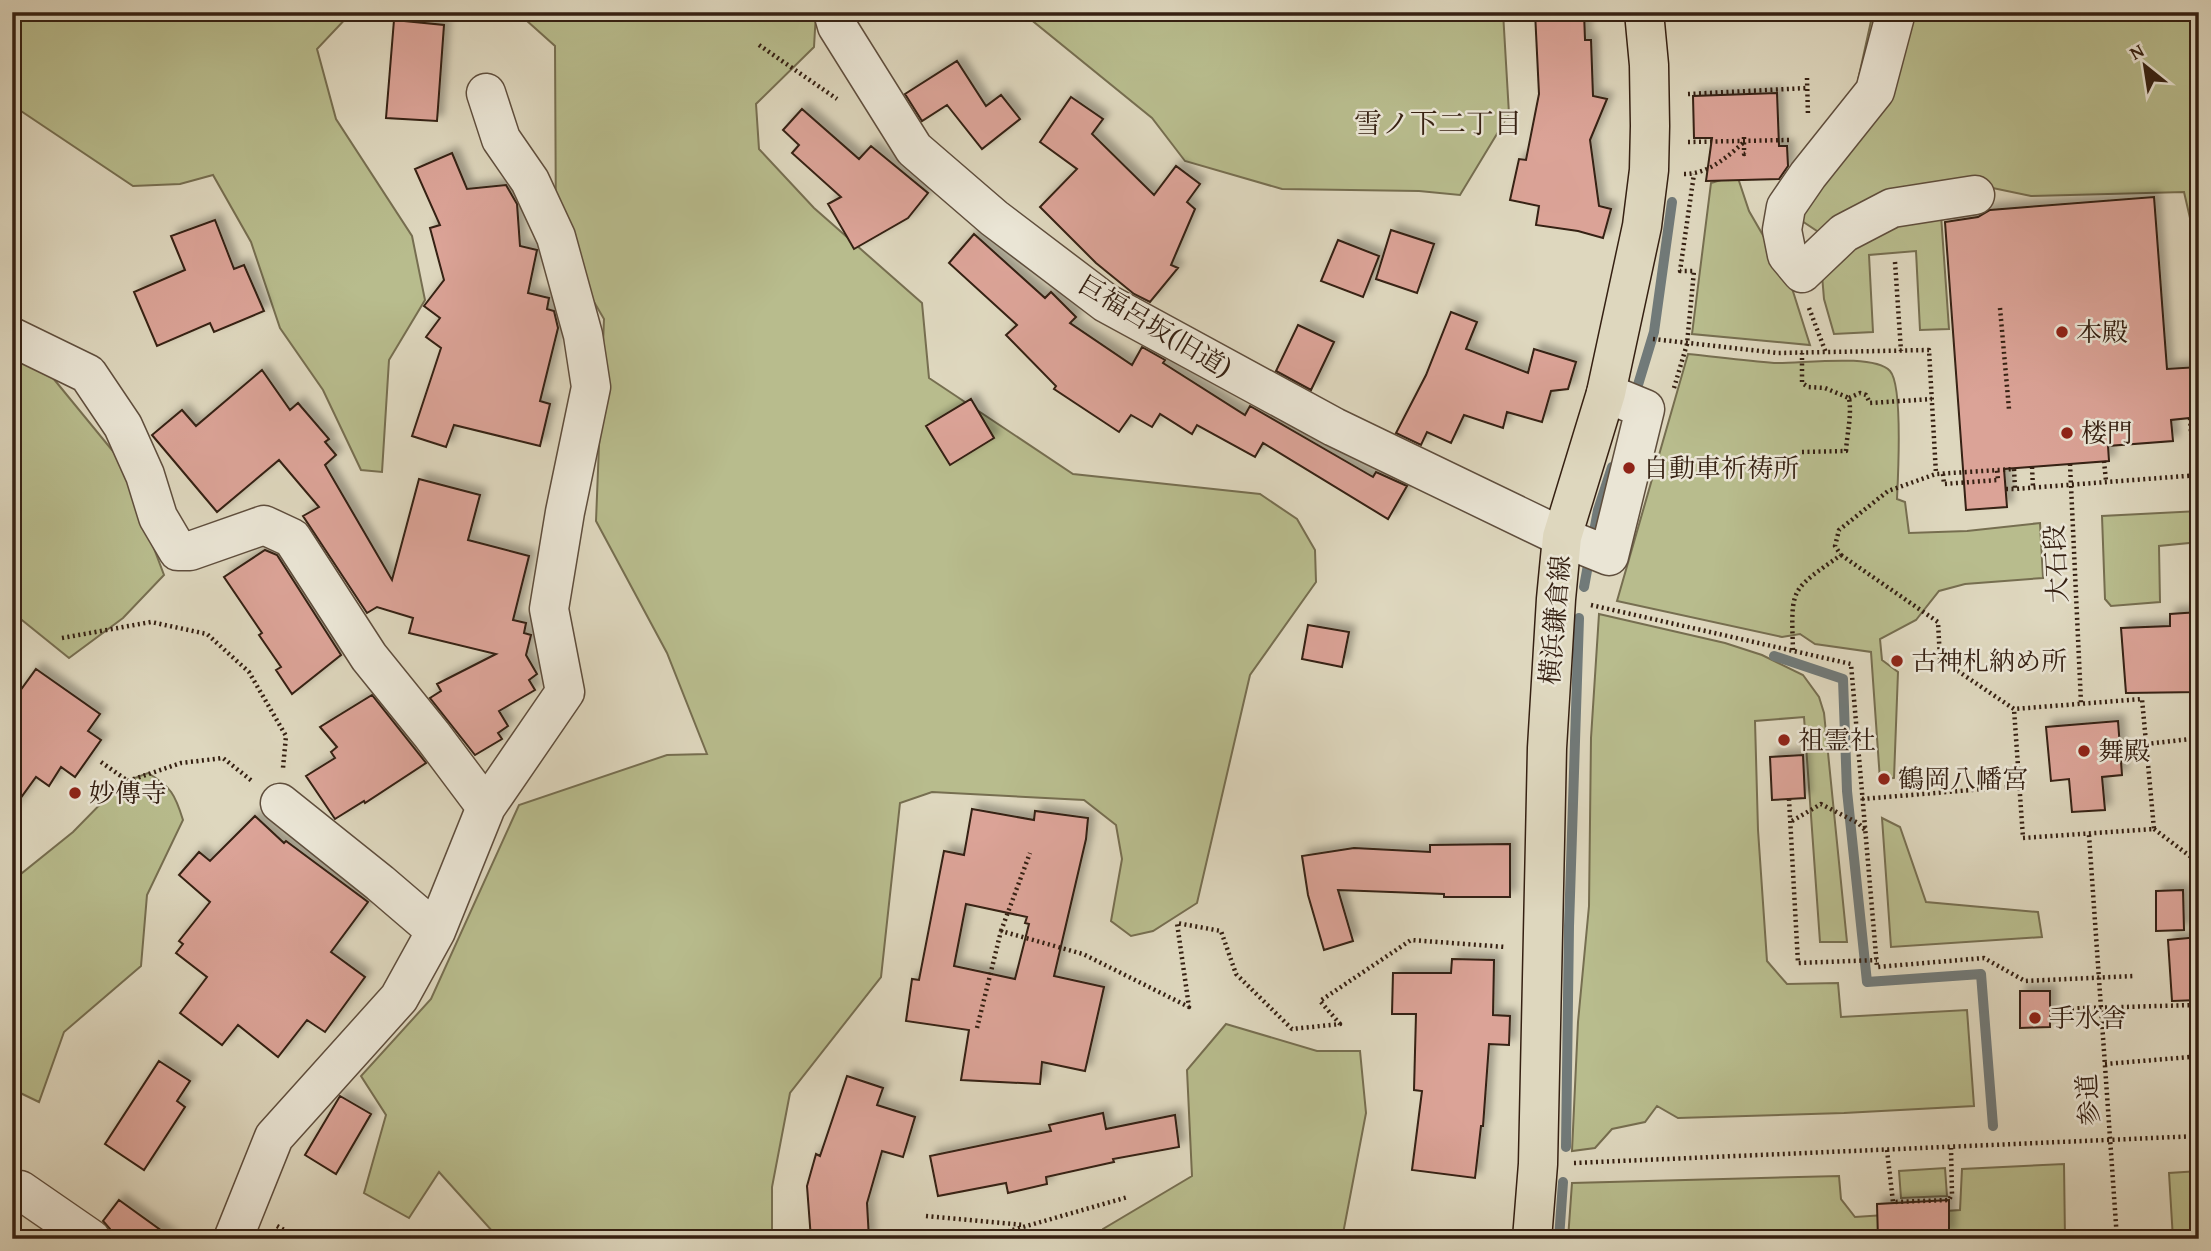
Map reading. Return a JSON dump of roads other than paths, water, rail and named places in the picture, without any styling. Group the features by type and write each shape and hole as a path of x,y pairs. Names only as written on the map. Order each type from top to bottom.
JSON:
{"main road":[{"name":"横浜鎌倉線","path":"1532,1239 1538,1164 1546,748 1556,599 1582,545 1623,401 1649,170 1649,65 1644,12"}],"street":[{"name":"巨福呂坂(旧道)","path":"833,12 837,26 914,149 994,218 1106,303 1334,427 1582,545"},
{"path":"1896,12 1875,91 1786,207 1782,230 1787,255 1802,273 1844,233 1892,208 1975,195"},
{"path":"233,1239 274,1136 399,998 436,931 486,807 565,692 549,609 565,512 591,387 583,335 556,237 530,181 501,139 486,93"},
{"path":"12,337 88,374 123,426 145,475 158,517 178,551 190,551 264,525 292,538 369,657 486,807"},
{"path":"1582,545 1609,556 1645,409 1623,401"},
{"path":"280,803 436,931"},
{"path":"20,1190 91,1239"}],"waterway":[{"path":"1634,398 1654,332 1672,202"},
{"path":"1584,587 1598,510 1612,467"},
{"path":"1566,1147 1569,926 1579,618"},
{"path":"1774,656 1843,679 1847,791 1867,982 1981,974 1993,1126"},
{"path":"1559,1239 1563,1182"}],"place":[{"name":"本殿","path":"2062,332"},
{"name":"楼門","path":"2067,433"},
{"name":"自動車祈祷所","path":"1629,468"},
{"name":"古神札納め所","path":"1897,661"},
{"name":"祖霊社","path":"1784,740"},
{"name":"舞殿","path":"2084,751"},
{"name":"鶴岡八幡宮","path":"1884,779"},
{"name":"妙傳寺","path":"75,793"},
{"name":"手水舎","path":"2035,1018"}],"district":[{"name":"雪ノ下二丁目","path":"1438,123"}]}
